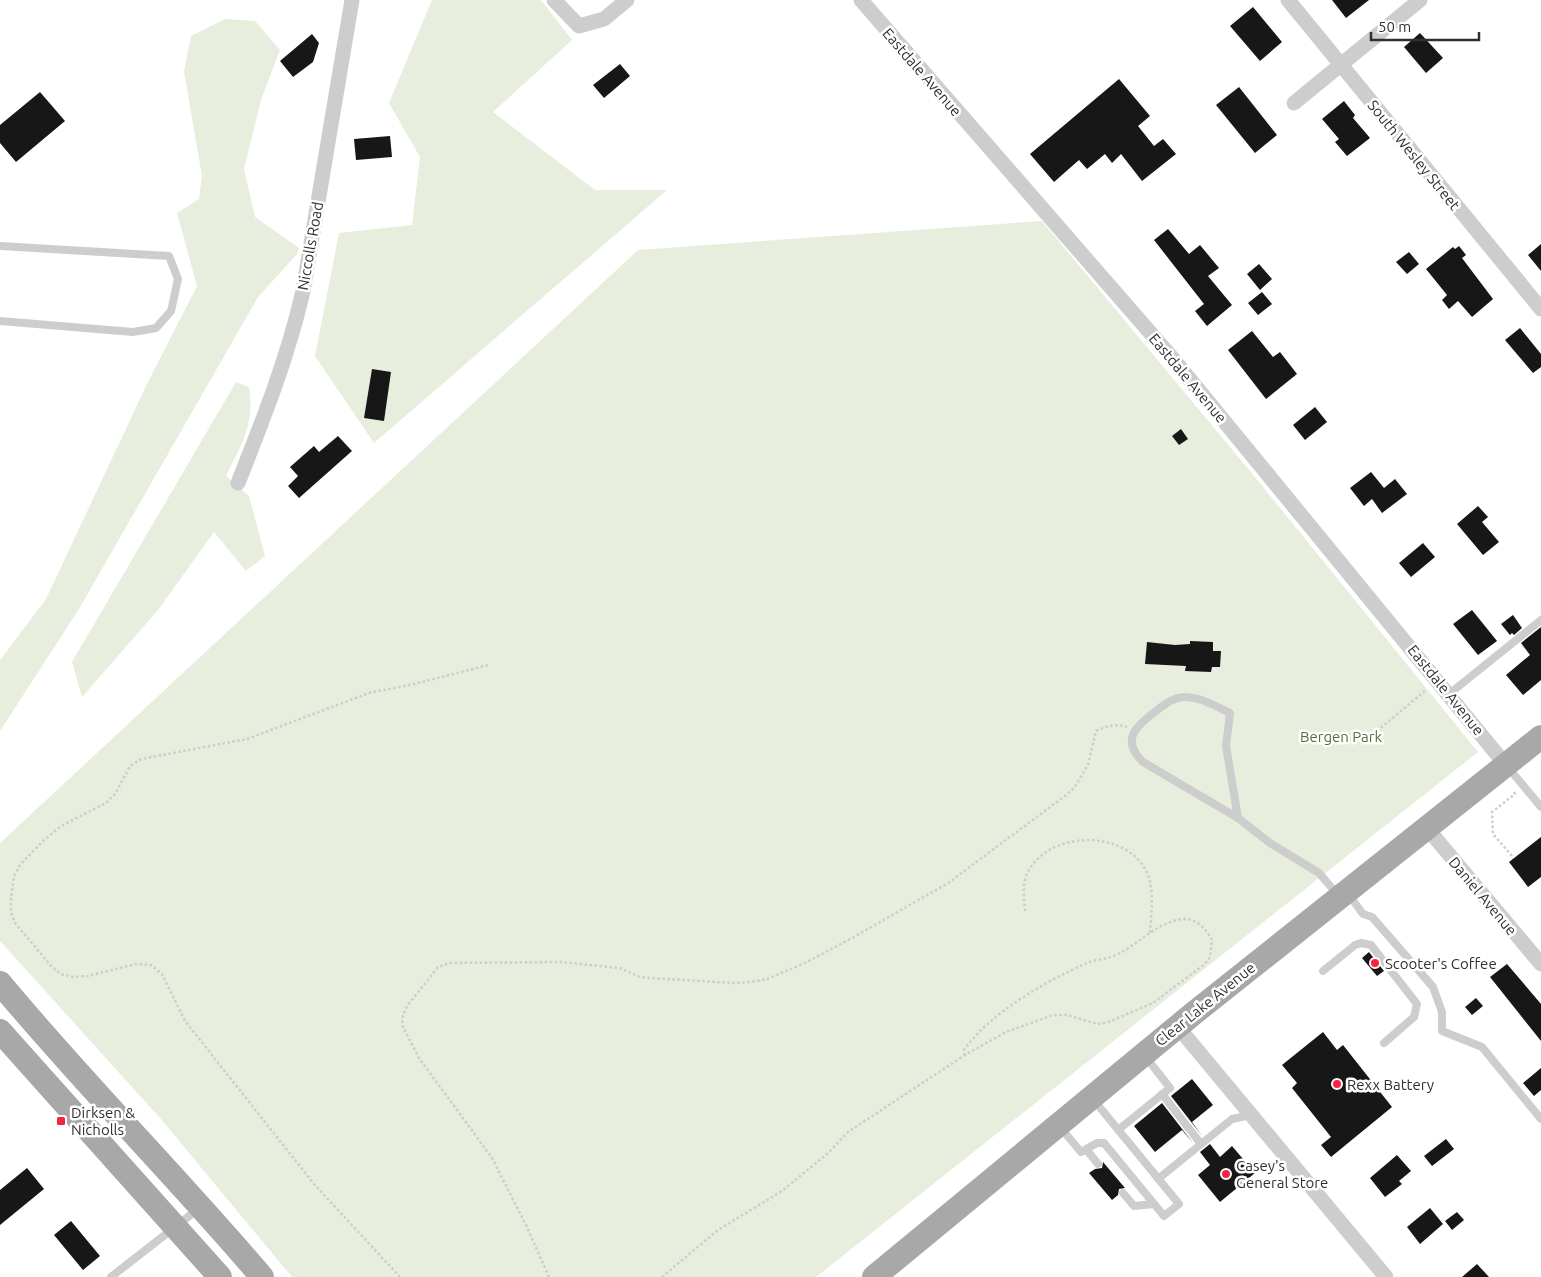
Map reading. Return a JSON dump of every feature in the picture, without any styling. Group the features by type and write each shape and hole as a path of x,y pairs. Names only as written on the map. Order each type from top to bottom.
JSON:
{"main road":[{"name":"Clear Lake Avenue","path":"874,1277 1342,894 1541,737"},
{"path":"0,983 66,1060 202,1206 262,1277"},
{"path":"0,1031 220,1277"}],"street":[{"name":"Niccolls Road","path":"238,483 294,331 303,290 352,0"},
{"path":"554,0 580,26 604,19 627,0"},
{"name":"Eastdale Avenue","path":"861,0 1174,360 1505,764"},
{"name":"South Wesley Street","path":"1288,0 1541,309"},
{"path":"1294,103 1420,0"},
{"name":"Daniel Avenue","path":"1426,827 1541,964"},
{"path":"1178,1027 1386,1277"}],"lane":[{"path":"0,246 169,256 178,279 171,311 156,328 133,332 0,321"},
{"path":"1449,694 1541,620"},
{"path":"1238,818 1226,746 1230,712 1194,698 1182,697 1171,700 1140,723 1135,731 1131,745 1134,754 1143,762 1238,818 1270,843 1319,873 1363,914 1372,917 1433,987 1442,1012 1442,1031 1482,1047 1541,1119"},
{"path":"1505,764 1541,807"},
{"path":"1323,971 1355,945 1366,943 1371,945 1417,1004 1414,1017 1384,1043"},
{"path":"1118,1130 1170,1088 1144,1055"},
{"path":"1162,1094 1201,1144"},
{"path":"1058,1125 1081,1152 1097,1142 1104,1144 1164,1216 1179,1204 1091,1098"},
{"path":"1158,1178 1232,1119 1251,1115"},
{"path":"1086,1148 1098,1164"},
{"path":"1123,1194 1134,1206 1154,1204"},
{"path":"111,1277 202,1206"}],"path":[{"path":"400,1277 314,1184 185,1021 162,974 151,965 136,964 88,976 73,977 61,974 52,967 15,923 11,912 14,876 20,865 42,842 62,826 106,803 115,794 130,766 141,759 247,739 369,693 489,665"},
{"path":"1377,731 1437,680"},
{"path":"549,1277 526,1225 492,1158 419,1058 402,1025 407,1006 438,967 449,963 540,961 620,968 640,977 652,978 734,983 767,979 830,950 962,873 1074,788 1088,765 1096,731 1108,725 1119,724 1135,731"},
{"path":"1512,856 1493,834 1492,812 1515,794 1514,792"},
{"path":"1026,911 1027,875 1040,856 1050,848 1063,843 1094,841 1125,850 1134,855 1145,869 1150,884 1150,933"},
{"path":"662,1277 718,1230 782,1191 827,1154 848,1132 965,1055 1006,1032 1053,1015 1067,1015 1097,1024 1106,1023 1153,1003 1205,964 1210,957 1212,940 1199,924 1192,920 1174,921 1150,933 1118,955 1072,970 1006,1009 974,1036 964,1050 965,1055"}],"green space":[{"path":"432,0 541,0 572,40 493,112 595,190 667,190 374,443 315,356 339,233 412,225 420,157 389,103"},
{"path":"225,19 255,21 280,50 261,100 244,169 255,217 299,248 297,254 258,297 79,609 0,731 0,660 46,599 147,384 197,286 177,213 199,199 202,176 184,71 191,36"},
{"name":"Bergen Park","path":"1042,221 1259,482 1478,752 816,1277 292,1277 160,1118 0,941 0,843 638,250"},
{"path":"236,382 249,387 249,423 226,476 249,496 265,556 246,571 214,532 158,610 82,697 72,662"}],"building":[{"path":"1332,0 1369,0 1346,18"},
{"path":"1253,7 1282,42 1260,61 1230,26"},
{"path":"1420,33 1443,58 1426,73 1404,47"},
{"path":"312,34 319,43 313,62 293,77 280,61"},
{"path":"620,64 630,76 604,98 593,85"},
{"path":"1119,79 1150,116 1138,126 1154,146 1163,139 1176,154 1142,181 1121,154 1112,163 1105,154 1087,169 1079,160 1054,182 1030,154"},
{"path":"1239,87 1277,135 1255,153 1216,105"},
{"path":"40,92 65,121 16,162 0,143 0,125"},
{"path":"1344,101 1355,115 1353,118 1370,138 1347,156 1335,142 1339,139 1322,119"},
{"path":"390,136 392,157 356,160 354,139"},
{"path":"1168,229 1189,254 1200,245 1219,268 1208,276 1232,305 1207,326 1195,311 1204,304 1154,240"},
{"path":"1541,244 1541,271 1528,255"},
{"path":"1459,246 1466,255 1462,258 1493,299 1472,317 1458,301 1449,309 1442,300 1447,295 1426,269 1453,247 1455,249"},
{"path":"1409,252 1419,264 1407,274 1396,262"},
{"path":"1259,264 1272,279 1260,290 1247,274"},
{"path":"1262,292 1272,304 1258,315 1248,303"},
{"path":"1520,328 1541,354 1541,367 1533,373 1505,340"},
{"path":"1252,331 1273,357 1280,352 1297,374 1266,399 1228,350"},
{"path":"372,369 391,372 384,421 364,418"},
{"path":"1315,407 1327,422 1305,440 1293,425"},
{"path":"1181,429 1188,439 1179,445 1172,436"},
{"path":"338,436 352,451 299,498 288,486 298,476 290,467 314,446 319,452"},
{"path":"1371,472 1384,488 1395,479 1407,494 1382,513 1372,499 1364,506 1350,488"},
{"path":"1478,506 1488,517 1482,522 1499,542 1483,555 1457,524"},
{"path":"1423,543 1435,557 1411,577 1399,563"},
{"path":"1472,610 1497,641 1478,655 1453,624"},
{"path":"1513,615 1522,628 1514,635 1512,633 1510,635 1501,624"},
{"path":"1541,627 1541,680 1523,695 1506,675 1530,655 1521,643"},
{"path":"1190,641 1213,642 1213,651 1221,651 1220,667 1212,667 1211,672 1185,671 1186,666 1145,664 1147,642 1175,645 1190,644"},
{"path":"1541,837 1541,877 1528,887 1509,862"},
{"path":"1369,952 1384,971 1377,976 1362,958"},
{"path":"1507,964 1541,1004 1541,1041 1490,977"},
{"path":"1476,998 1483,1006 1472,1015 1465,1007"},
{"path":"1323,1032 1337,1050 1343,1045 1392,1107 1331,1157 1321,1145 1331,1137 1292,1088 1297,1083 1282,1065"},
{"path":"1541,1068 1541,1090 1534,1096 1523,1083"},
{"path":"1192,1079 1213,1105 1192,1122 1202,1136 1171,1096"},
{"path":"1162,1103 1193,1143 1182,1130 1155,1152 1134,1126"},
{"path":"1446,1139 1454,1149 1432,1166 1424,1156"},
{"path":"1210,1144 1220,1157 1232,1146 1255,1173 1220,1202 1198,1175 1210,1165 1200,1152"},
{"path":"1397,1155 1411,1171 1399,1181 1402,1184 1385,1197 1370,1178"},
{"path":"1103,1162 1125,1188 1119,1189 1118,1195 1112,1200 1089,1173 1095,1169 1102,1168"},
{"path":"27,1168 44,1189 0,1225 0,1190"},
{"path":"1430,1208 1443,1224 1420,1244 1407,1227"},
{"path":"1457,1212 1464,1220 1452,1230 1445,1221"},
{"path":"71,1221 100,1256 83,1270 54,1235"},
{"path":"1477,1264 1489,1277 1462,1277"}],"place":[{"name":"Scooter's Coffee","path":"1375,963"},
{"name":"Rexx Battery","path":"1337,1084"},
{"name":"Dirksen & Nicholls","path":"61,1121"},
{"name":"Casey's General Store","path":"1226,1174"}]}
